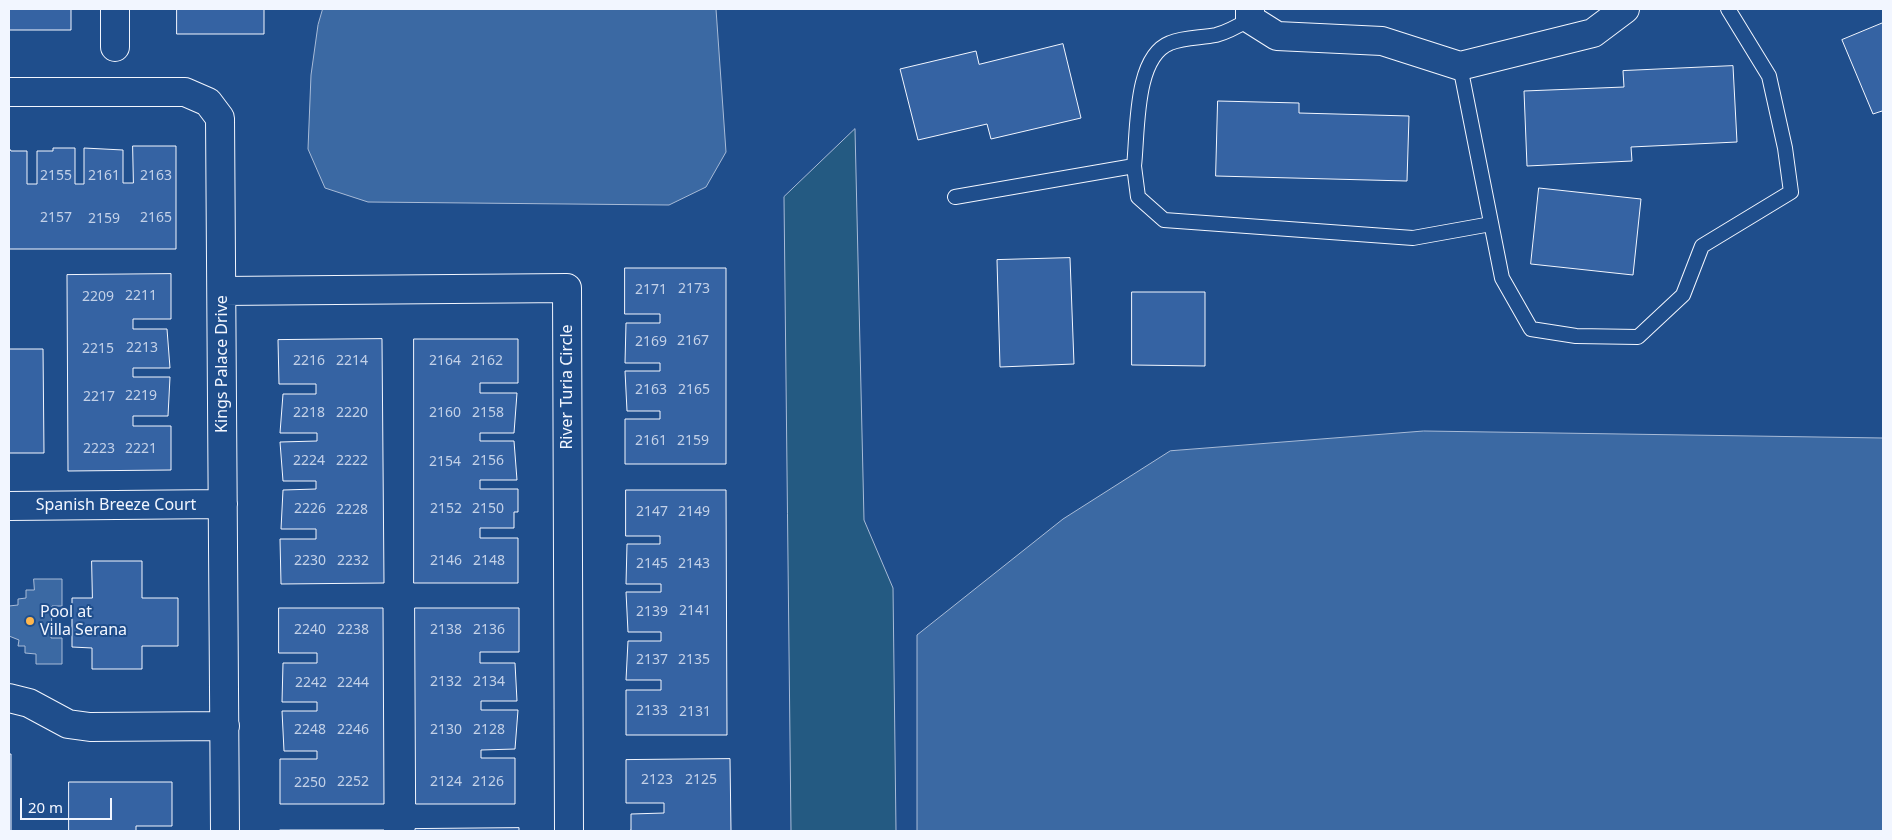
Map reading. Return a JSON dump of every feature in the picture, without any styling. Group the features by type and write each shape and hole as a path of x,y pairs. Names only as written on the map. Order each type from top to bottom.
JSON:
{"street":[{"path":"115,9 115,47"},
{"path":"1250,14 1277,36 1382,41 1460,66 1593,33 1625,9"},
{"name":"Kings Palace Drive","path":"9,92 185,92 208,102 220,118 225,831"},
{"name":"River Turia Circle","path":"222,291 567,288 569,831"},
{"name":"Spanish Breeze Court","path":"9,506 224,504"},
{"path":"9,698 29,703 68,724 90,727 225,726"}],"lane":[{"path":"1460,66 1502,278 1531,329 1576,336 1638,337 1684,294 1702,246 1791,192 1785,148 1769,76 1728,9"},
{"path":"1250,14 1217,35 1171,43 1157,50 1150,60 1142,83 1134,166 1138,197 1164,220 1413,238 1491,224"},
{"path":"955,197 1134,166"}],"shaded area":[{"path":"323,9 716,9 726,152 706,187 669,205 368,202 325,188 308,149 311,75 318,25"},
{"path":"855,129 864,520 893,588 896,831 791,831 784,197"},
{"path":"1424,431 1883,438 1883,831 917,831 917,635 1063,519 1170,451"},
{"name":"Pool at Villa Serana","path":"34,579 62,579 62,606 52,606 51,638 62,638 62,664 36,664 36,654 25,653 25,646 18,646 19,640 9,636 9,606 18,605 18,599 26,598 26,590 34,590"}],"building":[{"path":"9,9 71,9 71,30 9,30"},
{"path":"177,9 264,9 264,34 177,34"},
{"path":"1883,23 1883,113 1882,111 1873,114 1842,40"},
{"path":"1063,44 1081,118 991,139 987,124 918,140 900,69 976,51 979,64"},
{"path":"1733,66 1737,142 1631,147 1632,161 1527,166 1524,91 1624,87 1623,71"},
{"path":"1218,101 1299,103 1299,113 1409,116 1407,181 1216,176"},
{"path":"133,146 176,146 176,249 9,249 9,148 11,151 27,151 27,184 37,184 37,151 53,151 53,148 75,148 75,184 84,184 84,148 123,150 123,183 133,183"},
{"path":"1539,188 1641,199 1633,275 1531,264"},
{"path":"1070,258 1074,364 1000,367 997,260"},
{"path":"625,268 726,268 726,464 625,464 625,419 660,419 660,411 627,411 625,371 660,371 660,363 625,363 626,323 660,323 660,314 625,314"},
{"path":"171,274 171,319 133,319 133,329 167,329 170,368 133,368 133,377 170,377 168,416 133,416 133,426 171,426 171,470 68,471 67,275"},
{"path":"1132,292 1205,292 1205,366 1132,365"},
{"path":"382,339 384,583 281,584 280,539 316,539 316,529 281,529 283,490 316,489 316,481 283,481 280,442 317,441 317,433 280,433 283,394 316,394 316,384 279,384 278,340"},
{"path":"414,339 518,339 518,383 480,383 480,393 517,393 514,433 480,433 480,441 514,441 517,480 480,480 480,489 518,489 518,512 514,512 514,528 480,528 480,538 518,538 518,583 414,583"},
{"path":"9,349 43,349 44,453 9,453"},
{"path":"626,490 726,490 727,735 626,735 626,690 661,690 661,680 626,680 628,641 661,641 661,632 628,632 626,592 661,592 661,584 626,584 627,544 660,544 660,536 626,536"},
{"path":"92,561 142,561 142,598 178,598 178,646 142,646 142,669 92,669 92,648 72,647 72,598 92,598"},
{"path":"279,608 383,608 384,804 280,804 280,759 317,759 317,751 284,751 282,711 317,711 317,702 282,702 283,663 317,663 317,653 279,653"},
{"path":"415,608 519,608 519,652 480,652 480,663 515,663 517,701 481,701 481,710 518,710 515,749 481,750 481,758 515,758 515,804 416,804"},
{"path":"9,754 11,754 11,831 9,831"},
{"path":"730,759 731,831 628,831 631,830 631,814 664,813 664,803 626,803 626,760"},
{"path":"69,782 172,782 172,826 136,826 136,831 69,831"},
{"path":"519,828 519,831 415,831 415,829"},
{"path":"384,830 384,831 280,831"}],"place":[{"name":"Pool at Villa Serana","path":"30,621"}]}
